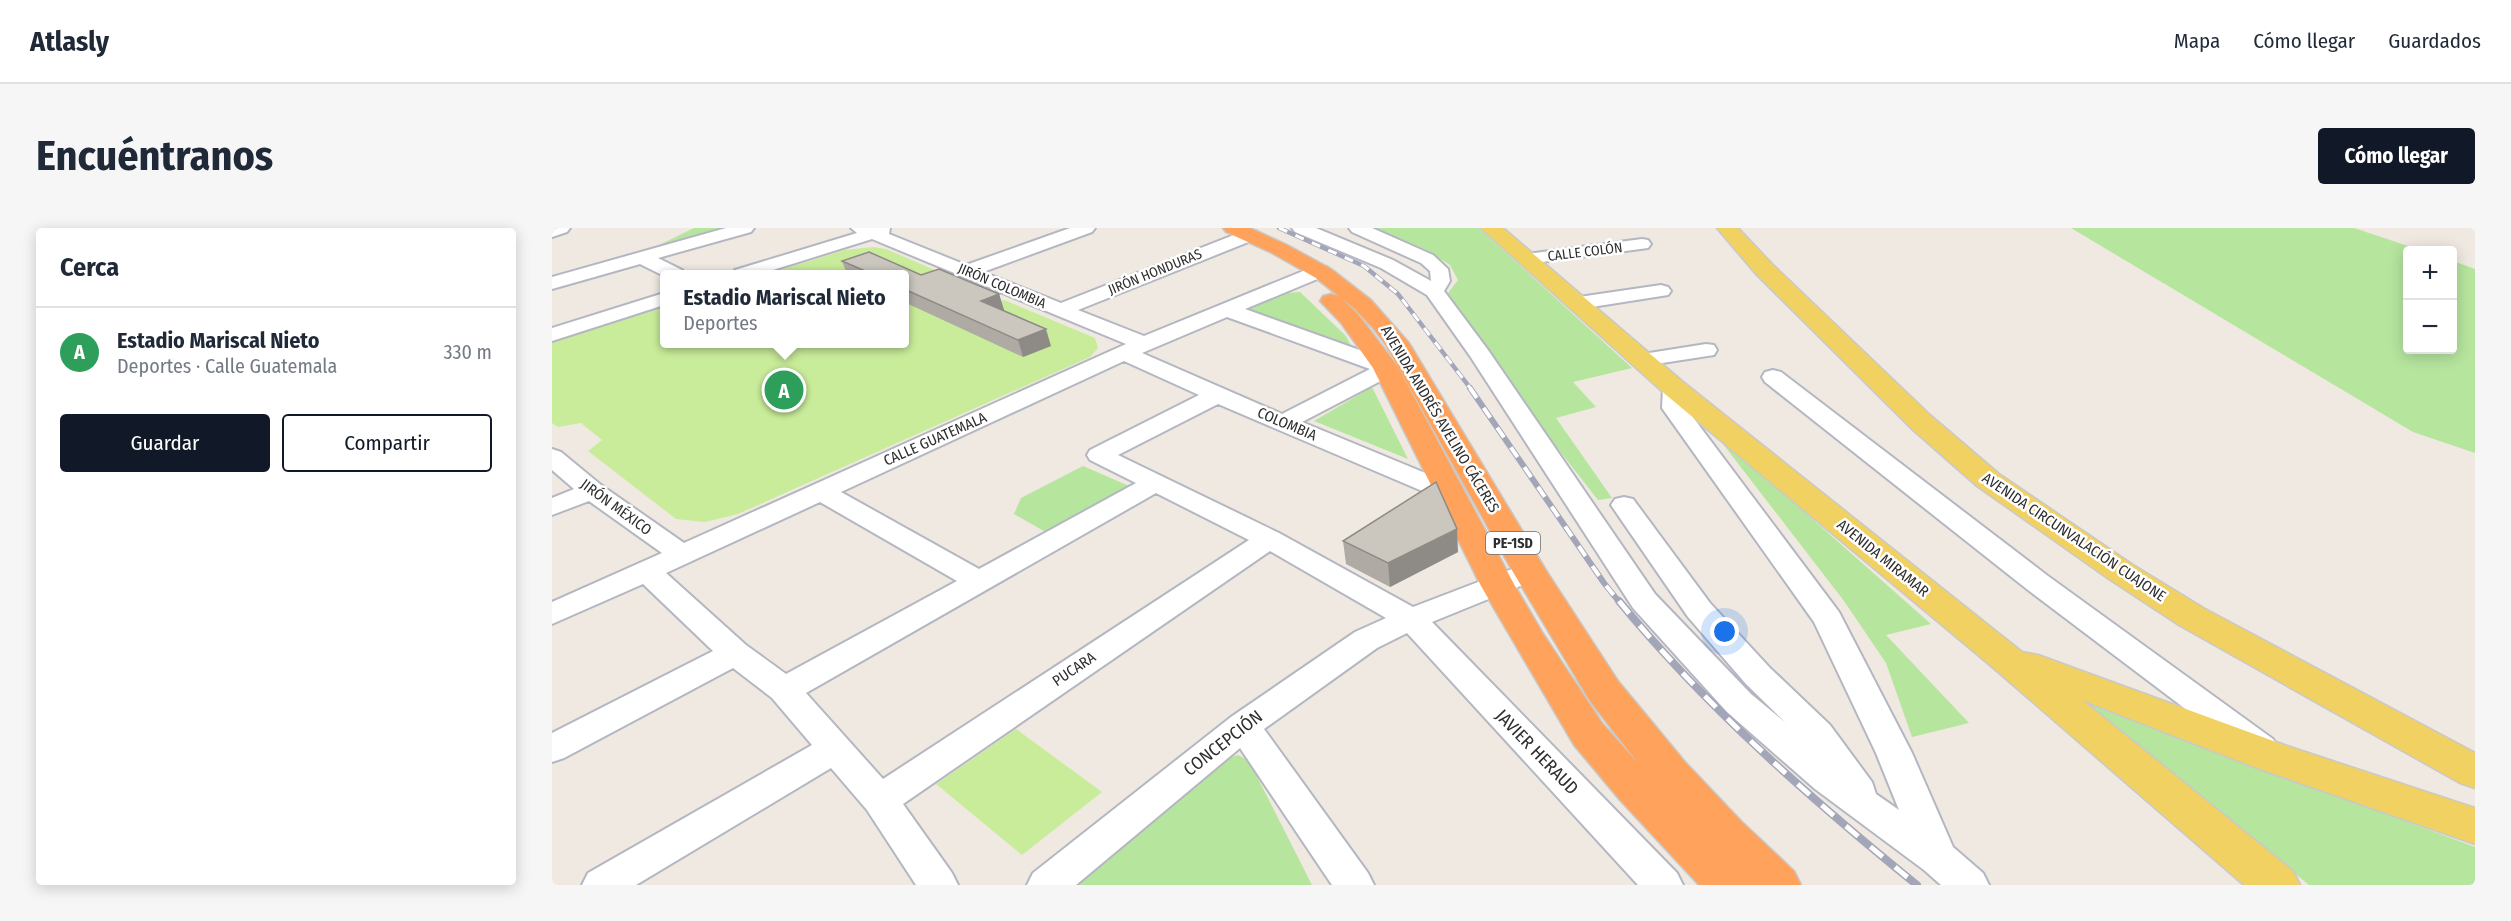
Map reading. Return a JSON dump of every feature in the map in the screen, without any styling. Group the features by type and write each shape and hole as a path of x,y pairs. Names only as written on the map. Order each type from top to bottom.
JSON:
{"highway":[{"name":"AVENIDA ANDRÉS AVELINO CÁCERES","path":"1229,232 1311,274 1369,309 1382,322 1397,343 1530,572 1604,691 1678,782 1726,835 1778,885"},
{"name":"AVENIDA ANDRÉS AVELINO CÁCERES","path":"1311,274 1349,318 1386,368 1498,586 1588,734 1635,788 1728,885"}],"main road":[{"name":"AVENIDA MIRAMAR","path":"1491,228 1674,388 2003,656 2277,885"},
{"name":"AVENIDA CIRCUNVALACIÓN CUAJONE","path":"1727,228 1764,269 1913,414 1988,480 2121,572 2192,617 2475,772"},
{"path":"2003,656 2272,757 2475,826"}],"street":[{"path":"552,232 561,228"},
{"path":"552,271 585,273 679,228"},
{"path":"552,283 745,228"},
{"path":"754,270 866,231 891,228"},
{"path":"944,261 1043,228"},
{"path":"967,271 1086,228"},
{"path":"1301,228 1387,264 1434,291 1480,355 1644,601 1739,703 1828,779 1938,858 1969,885"},
{"path":"1358,228 1427,259 1439,269 1441,281 1434,291"},
{"name":"JIRÓN COLOMBIA","path":"866,231 1052,307 1134,349"},
{"name":"JIRÓN HONDURAS","path":"1052,307 1229,232"},
{"name":"CALLE COLÓN","path":"1527,259 1642,244"},
{"path":"641,257 667,270"},
{"name":"CALLE GUATEMALA","path":"552,614 1134,349 1311,274"},
{"path":"1579,303 1661,291"},
{"path":"552,334 660,300"},
{"path":"1228,310 1386,368"},
{"name":"COLOMBIA","path":"1134,349 1217,395 1450,493"},
{"path":"1643,360 1706,350"},
{"path":"1285,422 1386,368"},
{"path":"1773,377 2038,583 2272,757"},
{"path":"1674,388 1674,408 1828,619 1894,753 1938,858"},
{"name":"JAVIER HERAUD","path":"1217,395 1099,455 1269,539 1411,619 1663,885"},
{"name":"JIRÓN MÉXICO","path":"552,458 592,491 682,554"},
{"path":"784,690 1156,483"},
{"path":"552,507 592,491"},
{"path":"819,491 978,581"},
{"path":"1624,505 1700,610 1758,676 1818,734 1872,811"},
{"name":"PUCARA","path":"880,800 1269,539"},
{"path":"645,571 735,653 784,690 880,800 938,885"},
{"name":"CONCEPCIÓN","path":"1047,885 1243,726 1366,640 1411,619 1530,572"},
{"path":"552,749 735,653"},
{"path":"1243,726 1354,885"},
{"path":"602,885 836,748"}],"green space":[{"path":"694,228 726,228 651,249"},
{"path":"1374,228 1479,228 1632,368 1573,382 1596,407 1556,418 1612,498 1598,500 1537,422 1455,307 1448,293 1458,280 1450,265 1424,249"},
{"path":"2071,228 2354,228 2408,246 2403,246 2403,354 2457,354 2457,262 2475,269 2475,453 2413,432"},
{"path":"873,247 886,249 972,286 1000,301 1004,300 1095,338 1098,348 1090,357 738,514 705,522 676,519 588,451 602,440 581,423 558,427 552,423 552,342 660,308 660,348 909,348 909,270 780,270 845,250"},
{"path":"1300,292 1346,336 1352,348 1242,309 1275,294"},
{"path":"1372,387 1408,459 1314,421"},
{"path":"1713,431 1931,624 1886,635 1969,723 1912,737 1886,663 1844,601"},
{"path":"1083,466 1136,489 1053,536 1014,514 1021,498"},
{"path":"2082,700 2475,847 2475,885 2309,885"},
{"path":"1016,729 1102,792 1022,855 936,784"},
{"path":"1238,755 1249,761 1312,885 1068,885 1218,761"}],"building":[{"path":"869,252 921,275 939,269 999,294 981,301 1046,329 1018,340 909,291 909,270 863,270 842,261"},
{"path":"1436,482 1457,529 1388,563 1343,541"}],"railway":[{"path":"1279,228 1364,266 1398,294 1471,389"},
{"path":"1470,388 1620,603"},
{"path":"1619,601 1652,640 1723,715 1799,785 1917,885"}],"place":[{"name":"Estadio Mariscal Nieto","path":"784,390"}]}
